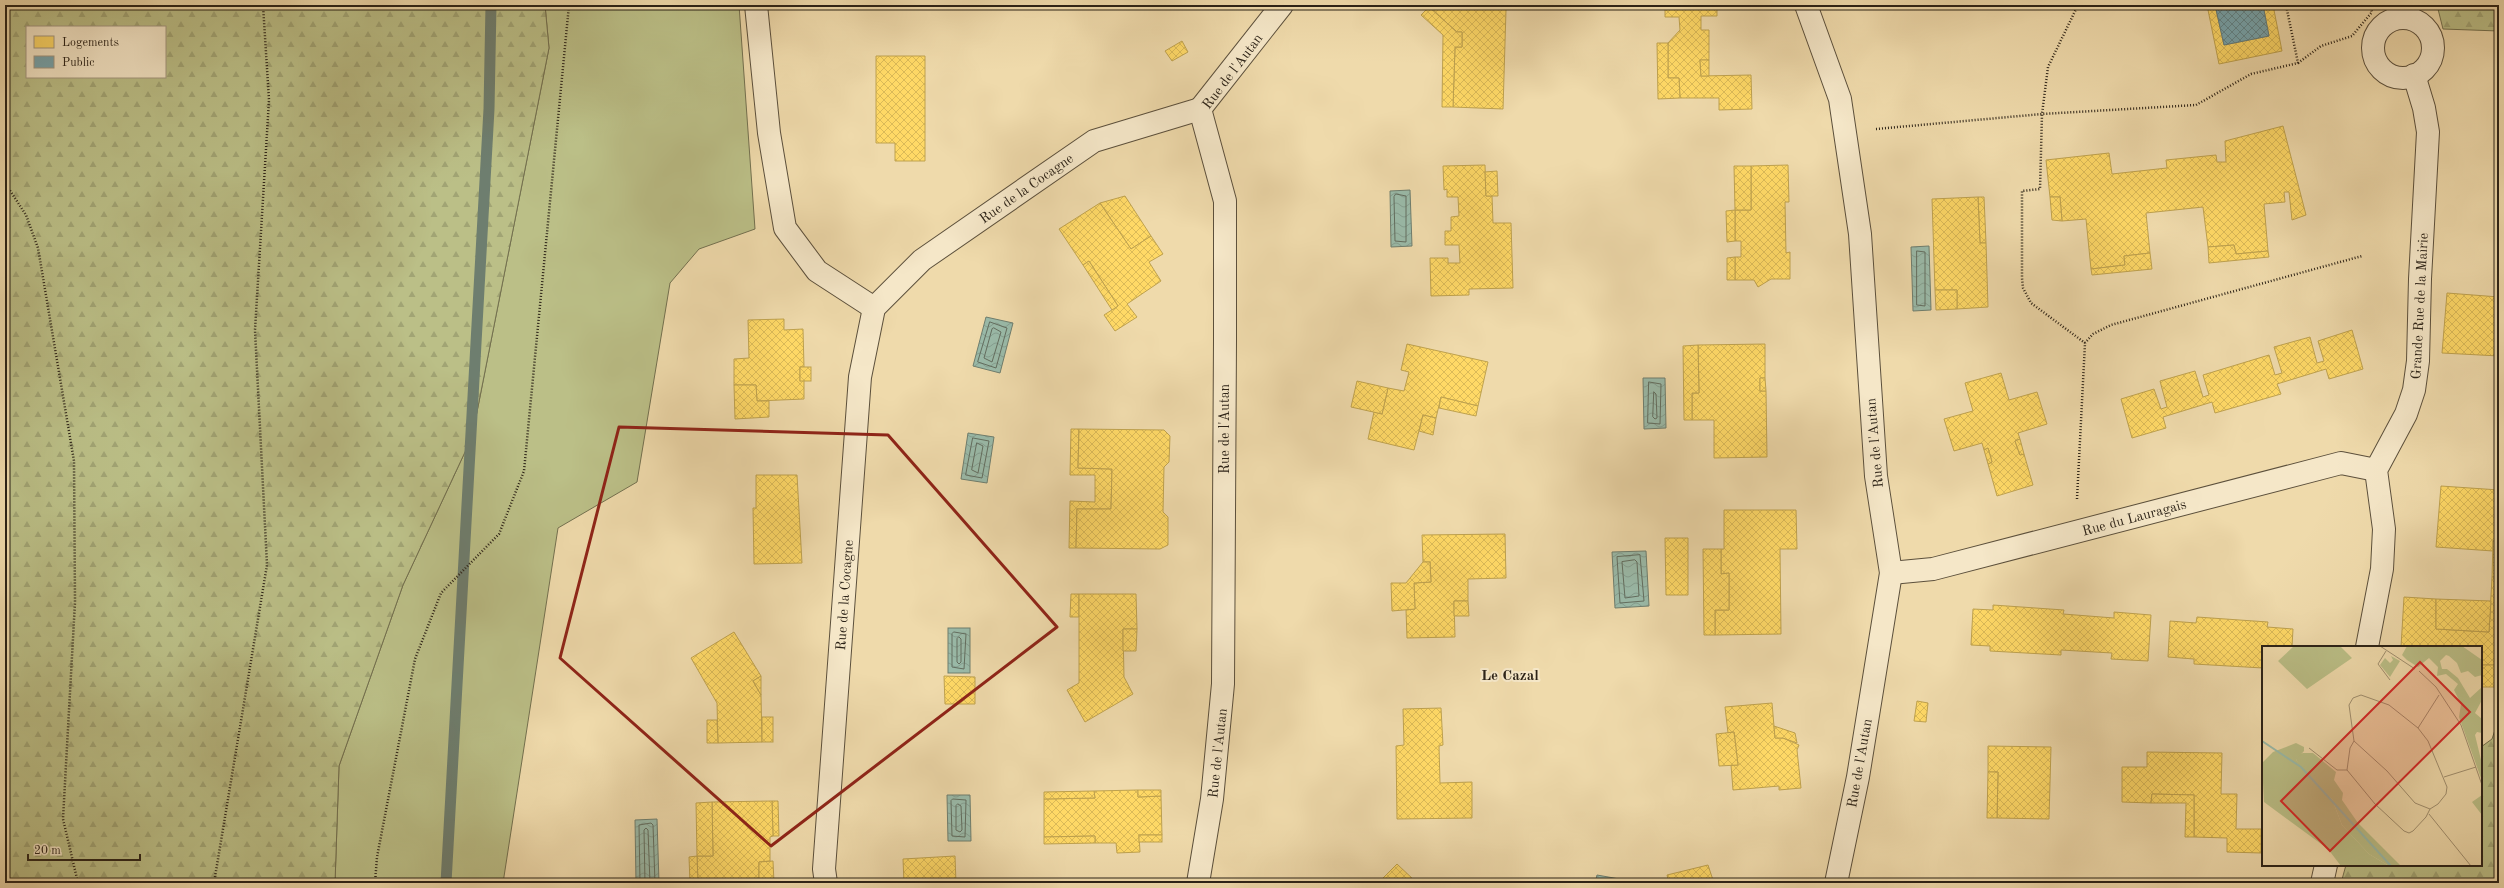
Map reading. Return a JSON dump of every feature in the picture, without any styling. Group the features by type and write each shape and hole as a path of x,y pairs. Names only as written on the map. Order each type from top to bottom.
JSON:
{"street":[{"path":"756,5 769,133 785,228 817,270 874,308"},
{"name":"Rue de l'Autan","path":"1198,883 1212,799 1223,684 1225,357 1225,201 1200,109 1282,5"},
{"name":"Rue de l'Autan","path":"1806,5 1840,98 1860,234 1876,476 1891,573 1858,777 1836,883"},
{"path":"2395,12 2422,24 2431,39 2432,56 2428,64 2414,76 2395,76 2386,72 2374,57 2373,47 2377,33 2395,12"},
{"name":"Grande Rue de la Mairie","path":"2376,470 2406,414 2414,390 2418,361 2420,279 2428,132 2424,108 2414,76"},
{"name":"Rue de la Cocagne","path":"826,883 825,861 860,377 874,308 922,260 1094,141 1200,109"},
{"name":"Rue du Lauragais","path":"1891,573 1933,569 2341,463 2376,470"},
{"path":"2367,646 2382,569 2384,536 2376,470"},
{"path":"2322,883 2326,866"}],"path":[{"path":"214,883 267,565 255,330 269,100 263,5"},
{"path":"375,883 377,857 415,659 441,593 499,534 524,471 569,5"},
{"path":"2078,5 2048,67 2042,114 2040,189 2022,191 2023,288 2031,303 2085,343"},
{"path":"2286,5 2298,64"},
{"path":"1844,132 2042,114 2196,105 2251,74 2298,64 2321,46 2352,36 2372,12 2370,5"},
{"path":"5,183 26,215 38,248 74,462 75,602 63,819 78,883"},
{"path":"2076,533 2085,343 2093,334 2111,325 2362,256"}],"highlighted area":[{"path":"619,427 888,435 1057,627 771,846 560,658"}],"green space":[{"path":"5,5 545,5 549,48 472,437 403,585 339,766 335,883 5,883"},
{"path":"545,5 739,5 755,229 699,249 670,283 637,482 558,528 503,883 335,883 339,766 403,585 472,437 549,48"},
{"path":"2437,5 2499,5 2499,31 2443,29"},
{"path":"2499,718 2499,883 2341,883 2346,866 2482,866 2482,746 2492,739"}],"water":[{"path":"1410,190 1412,246 1391,247 1390,191"},
{"path":"1929,246 1931,310 1913,311 1911,247"},
{"path":"986,317 1013,323 1000,373 973,366"},
{"path":"1643,378 1665,378 1666,428 1644,429"},
{"path":"968,433 994,437 987,483 961,479"},
{"path":"1646,551 1649,606 1615,608 1612,552"},
{"path":"948,628 970,628 970,673 948,673"},
{"path":"947,795 970,795 971,841 948,841"},
{"path":"657,819 659,883 636,883 635,820"},
{"path":"1597,875 1625,880 1624,883 1595,883"}],"building: Logements":[{"path":"1431,5 1500,5 1506,10 1503,109 1453,107 1455,47 1462,47 1462,32 1457,32 1429,7"},
{"path":"1665,5 1717,5 1717,16 1701,16 1701,30 1709,30 1709,60 1700,60 1701,76 1751,75 1752,109 1719,110 1719,98 1680,98 1679,78 1668,78 1668,43 1680,30 1679,17 1665,17"},
{"path":"2207,5 2215,5 2224,45 2269,36 2263,5 2273,5 2282,51 2219,64"},
{"path":"1429,7 1457,32 1462,32 1462,47 1455,47 1453,107 1442,107 1443,35 1421,15"},
{"path":"1182,41 1188,52 1172,61 1165,51"},
{"path":"1657,43 1668,43 1668,78 1679,78 1680,98 1658,99"},
{"path":"876,56 925,56 925,161 895,161 895,143 876,143"},
{"path":"1700,60 1709,60 1709,76 1701,76"},
{"path":"2283,126 2306,215 2292,220 2289,192 2284,192 2285,202 2264,204 2268,251 2236,254 2234,245 2208,247 2203,207 2146,213 2150,253 2124,256 2125,265 2091,269 2086,219 2062,221 2060,197 2050,197 2046,160 2109,153 2112,174 2167,168 2166,160 2216,155 2217,162 2226,162 2225,141"},
{"path":"1485,165 1486,196 1492,196 1493,223 1511,223 1513,288 1469,289 1469,295 1431,296 1430,258 1448,258 1448,263 1460,263 1459,245 1445,245 1445,231 1451,231 1451,217 1459,216 1458,197 1447,197 1447,189 1444,190 1443,166"},
{"path":"1788,165 1789,202 1785,202 1786,253 1790,252 1790,279 1771,279 1758,287 1754,280 1735,280 1735,257 1741,257 1741,241 1735,241 1735,210 1751,210 1751,166"},
{"path":"1734,166 1751,166 1751,210 1735,210"},
{"path":"1497,171 1498,196 1486,196 1485,172"},
{"path":"1125,196 1151,236 1131,249 1100,203"},
{"path":"1978,197 1984,197 1986,243 1980,243"},
{"path":"1978,197 1980,243 1986,243 1988,307 1957,309 1957,290 1935,290 1932,199"},
{"path":"2050,197 2060,197 2062,221 2052,220"},
{"path":"1100,203 1131,249 1151,236 1163,254 1149,262 1161,281 1127,304 1137,317 1115,331 1104,315 1118,306 1089,261 1083,265 1059,229"},
{"path":"1735,210 1735,241 1727,242 1726,211"},
{"path":"2234,245 2236,254 2268,251 2269,257 2209,263 2208,247"},
{"path":"2150,253 2152,269 2092,275 2091,269 2125,265 2124,256"},
{"path":"1735,257 1735,280 1727,280 1727,258"},
{"path":"1089,261 1118,306 1112,310 1083,265"},
{"path":"1935,290 1957,290 1957,309 1936,310"},
{"path":"2447,293 2499,297 2499,356 2442,353"},
{"path":"784,319 784,330 803,329 804,367 800,367 800,381 804,380 804,399 757,401 756,385 734,385 734,359 749,358 748,320"},
{"path":"2352,330 2363,369 2329,379 2326,369 2277,384 2281,394 2215,413 2212,402 2163,417 2166,428 2132,438 2121,399 2154,389 2161,409 2167,407 2160,381 2195,371 2203,397 2209,395 2203,375 2269,355 2275,375 2282,373 2274,347 2310,337 2317,363 2324,361 2318,341"},
{"path":"1407,344 1488,362 1478,406 1441,397 1436,418 1423,415 1414,450 1368,439 1374,412 1382,414 1388,388 1404,391 1409,372 1401,370"},
{"path":"1765,344 1765,378 1760,378 1760,391 1766,391 1767,457 1714,458 1714,420 1692,420 1692,393 1699,393 1698,345"},
{"path":"1698,345 1699,393 1692,393 1692,420 1684,420 1683,346"},
{"path":"800,367 811,367 811,381 800,381"},
{"path":"2001,373 2009,400 2037,392 2047,424 2018,433 2020,439 2015,441 2020,455 2024,454 2033,485 1997,496 1988,464 1992,462 1988,448 1984,450 1982,443 1954,451 1944,419 1973,411 1965,383"},
{"path":"1760,378 1765,378 1766,391 1760,391"},
{"path":"1357,381 1388,388 1382,414 1351,407"},
{"path":"734,385 756,385 757,401 769,401 769,417 735,419"},
{"path":"1441,397 1478,406 1476,416 1439,408"},
{"path":"1423,415 1436,418 1433,435 1419,431"},
{"path":"1071,429 1079,429 1078,468 1112,469 1111,509 1077,509 1076,548 1069,548 1070,501 1095,502 1095,475 1070,475"},
{"path":"1079,429 1164,430 1170,436 1169,462 1164,467 1163,512 1168,517 1168,545 1160,549 1076,548 1077,509 1111,509 1112,469 1078,468"},
{"path":"2020,439 2024,454 2020,455 2015,441"},
{"path":"1988,448 1992,462 1988,464 1984,450"},
{"path":"756,475 797,475 802,563 754,564 753,508 756,508"},
{"path":"2441,486 2499,490 2499,541 2493,541 2493,551 2436,547"},
{"path":"1724,510 1796,510 1797,549 1780,549 1781,634 1715,635 1715,610 1729,610 1729,573 1721,574 1721,549 1724,549"},
{"path":"1505,534 1506,578 1468,579 1468,601 1454,601 1455,637 1407,638 1406,610 1415,609 1414,583 1431,582 1430,562 1423,562 1422,535"},
{"path":"1665,538 1688,538 1688,595 1666,595"},
{"path":"2493,541 2499,541 2499,577 2492,577"},
{"path":"1703,549 1721,549 1721,574 1729,573 1729,610 1715,610 1715,635 1704,635"},
{"path":"1423,562 1430,562 1431,582 1414,583 1415,609 1392,611 1391,583 1406,583"},
{"path":"2492,577 2499,577 2499,665 2482,665 2482,646 2401,646 2404,597 2436,599 2436,629 2489,632"},
{"path":"1071,594 1079,594 1079,617 1070,617"},
{"path":"1079,594 1136,594 1137,629 1123,629 1124,677 1133,694 1085,722 1067,690 1079,683"},
{"path":"2436,599 2491,601 2489,632 2436,629"},
{"path":"1454,601 1468,601 1469,616 1454,616"},
{"path":"1993,605 2064,610 2063,614 2114,618 2114,612 2151,615 2148,661 2111,659 2112,653 2061,650 2061,655 1990,651 1990,646 1971,645 1973,609 1993,610"},
{"path":"2197,617 2268,622 2267,627 2293,629 2292,646 2262,646 2262,668 2194,664 2194,659 2168,657 2170,621 2196,623"},
{"path":"1123,629 1137,629 1136,651 1123,651"},
{"path":"734,632 761,676 753,681 761,695 762,742 718,743 717,703 691,658"},
{"path":"2482,665 2499,665 2499,687 2482,687"},
{"path":"761,676 761,695 753,681"},
{"path":"944,676 975,677 975,704 945,704"},
{"path":"1917,701 1928,703 1926,722 1914,721"},
{"path":"1772,703 1775,738 1783,738 1799,745 1797,750 1801,788 1779,790 1779,786 1733,790 1731,765 1738,765 1734,732 1728,733 1725,707"},
{"path":"1441,708 1443,745 1439,746 1440,783 1472,782 1472,818 1397,819 1396,746 1404,745 1403,709"},
{"path":"762,717 773,717 773,742 762,742"},
{"path":"707,720 717,720 718,743 707,743"},
{"path":"1774,726 1795,733 1797,743 1783,738 1775,738"},
{"path":"1734,732 1738,765 1719,766 1716,734"},
{"path":"1988,746 2051,747 2049,819 1997,818 1998,772 1988,772"},
{"path":"2147,752 2222,753 2221,794 2237,794 2236,829 2261,829 2261,853 2227,852 2227,838 2194,837 2194,795 2152,794 2151,803 2122,802 2122,767 2147,767"},
{"path":"1988,772 1998,772 1997,818 1987,818"},
{"path":"1138,790 1138,797 1161,796 1162,835 1139,835 1140,852 1117,853 1116,843 1095,843 1095,836 1044,837 1044,799 1095,798 1094,791"},
{"path":"1138,790 1161,790 1161,796 1138,797"},
{"path":"1094,791 1095,798 1044,799 1044,792"},
{"path":"2152,794 2194,795 2194,837 2185,837 2186,803 2151,803"},
{"path":"772,801 778,801 779,836 773,836"},
{"path":"772,801 773,836 770,837 770,861 759,862 759,883 698,883 697,856 713,856 712,802"},
{"path":"712,802 713,856 697,856 696,803"},
{"path":"1139,835 1162,835 1162,842 1139,842"},
{"path":"1095,836 1095,843 1044,844 1044,837"},
{"path":"697,856 698,883 690,883 689,857"},
{"path":"955,856 956,883 904,883 903,859"},
{"path":"773,861 774,883 759,883 759,862"},
{"path":"1397,864 1414,880 1412,883 1378,883"},
{"path":"1708,865 1714,883 1669,883 1667,875"}],"building: Public":[{"path":"2215,5 2263,5 2269,36 2224,45"}],"waterway":[{"path":"446,883 489,109 491,5"}],"district":[{"name":"Le Cazal","path":"1510,675"}]}
